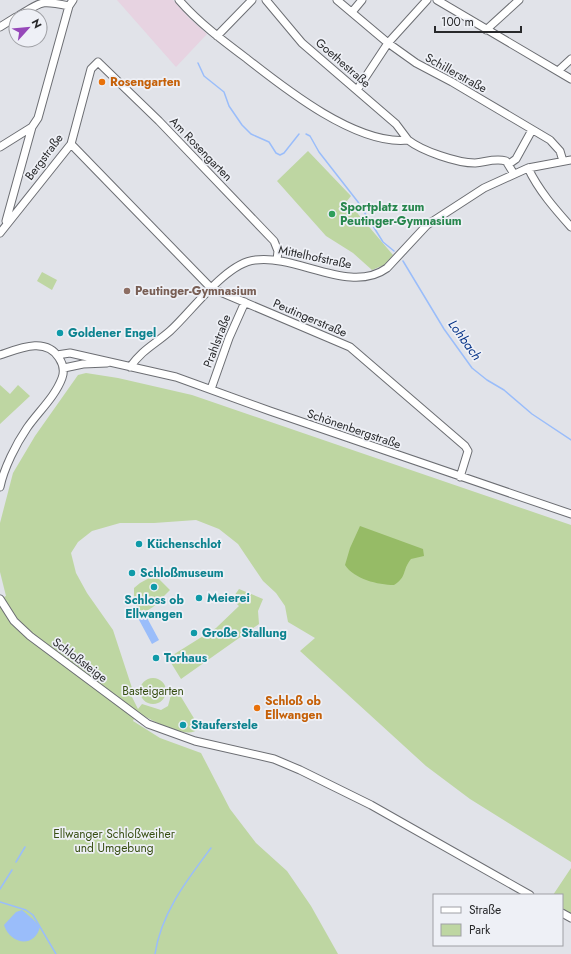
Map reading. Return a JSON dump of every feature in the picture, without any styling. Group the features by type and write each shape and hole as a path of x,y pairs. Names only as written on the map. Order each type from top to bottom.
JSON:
{"street":[{"path":"179,0 217,36 284,88 329,116 361,131 395,141 408,140 415,145 454,160 475,163 501,160 508,164 514,174"},
{"path":"217,36 252,0"},
{"name":"Goethestraße","path":"266,0 302,43 396,124 408,140"},
{"name":"Schillerstraße","path":"337,0 388,43 416,63 556,145 560,151 563,161"},
{"path":"352,12 362,0"},
{"path":"357,90 388,43 427,0"},
{"path":"437,0 571,79"},
{"path":"486,30 519,0"},
{"path":"5,225 32,128 38,118 71,3 48,1 40,3 32,8"},
{"path":"558,71 571,59"},
{"name":"Bergstraße","path":"0,233 71,144 91,69 96,62"},
{"name":"Am Rosengarten","path":"96,62 100,62 120,82 274,241 278,251 277,260"},
{"path":"0,147 32,128"},
{"path":"508,164 516,159 532,130"},
{"name":"Peutingerstraße","path":"71,144 211,288 350,347 465,446 468,451 460,477"},
{"name":"Mittelhofstraße","path":"130,367 140,353 169,331 211,288 236,267 247,261 277,260 344,277 370,276 381,273 388,268 427,224 484,188 528,168 571,160"},
{"path":"528,168 535,182 548,201 571,227"},
{"name":"Prahlstraße","path":"211,389 229,338 245,302"},
{"path":"0,356 34,346 50,350 57,355 64,368 62,378 48,400 26,429 2,478 0,487"},
{"path":"57,355 70,354 101,360 108,363"},
{"path":"64,368 84,364 108,363 130,367"},
{"name":"Schönenbergstraße","path":"130,367 176,377 460,477 571,514"},
{"name":"Schloßsteige","path":"0,599 14,621 30,636 139,719 164,731 194,741 274,759 323,781 371,805 528,894"}],"shaded area":[{"path":"117,0 173,0 189,18 207,34 176,67"}],"green space":[{"name":"Sportplatz zum Peutinger-Gymnasium","path":"308,151 351,196 347,201 393,255 384,265 372,270 353,253 326,236 277,181"},
{"path":"42,272 57,280 52,290 37,281"},
{"name":"Ellwanger Schloßweiher und Umgebung","path":"86,373 118,378 192,395 571,525 571,862 470,799 426,766 300,651 315,638 288,622 285,606 276,593 263,581 238,544 219,529 196,520 154,523 120,523 92,531 78,542 71,553 76,573 87,593 113,630 132,688 132,697 138,709 142,704 161,710 168,706 171,690 175,687 195,720 198,729 193,732 177,730 158,723 137,712 133,721 160,738 201,753 230,809 256,843 287,871 311,906 338,954 0,954 0,599 6,596 0,572 0,523 13,473 35,436 78,375"},
{"path":"0,385 10,394 18,385 30,396 0,424"},
{"path":"360,526 423,549 424,556 411,559 403,576 394,585 381,584 360,577 349,570 345,565 350,548"},
{"path":"153,576 159,579 170,590 153,607 140,615 134,600 134,588"},
{"path":"239,589 263,599 258,611 259,624 181,679 168,658 216,628 239,606 232,599"},
{"name":"Basteigarten","path":"153,678 162,682 166,691 162,700 153,704 144,700 140,691 144,682"},
{"path":"571,868 571,916 563,911 563,894 554,894"}],"water":[{"path":"145,614 159,640 152,644 138,618"},
{"path":"22,910 40,927 33,939 28,941 16,940 7,931 4,925 16,912"}],"waterway":[{"name":"Lohbach","path":"198,63 204,76 224,92 229,106 242,125 251,134 269,142 276,153 280,155 284,153 299,134"},
{"name":"Lohbach","path":"306,134 310,136 319,152 358,202 383,242 394,251"},
{"name":"Lohbach","path":"403,261 444,329 472,368 487,380 504,390 532,414 571,440"},
{"path":"16,862 25,847"},
{"path":"155,954 158,939 169,911 184,885 211,848"},
{"path":"0,889 12,870"},
{"path":"0,902 26,910 33,915 56,954"}],"place":[{"name":"Rosengarten","path":"102,82"},
{"name":"Sportplatz zum Peutinger-Gymnasium","path":"332,214"},
{"name":"Peutinger-Gymnasium","path":"127,291"},
{"name":"Goldener Engel","path":"60,333"},
{"name":"Küchenschlot","path":"139,544"},
{"name":"Schloßmuseum","path":"132,573"},
{"name":"Schloss ob Ellwangen","path":"154,587"},
{"name":"Meierei","path":"199,598"},
{"name":"Große Stallung","path":"194,633"},
{"name":"Torhaus","path":"156,658"},
{"name":"Schloß ob Ellwangen","path":"257,708"},
{"name":"Stauferstele","path":"183,725"}]}
